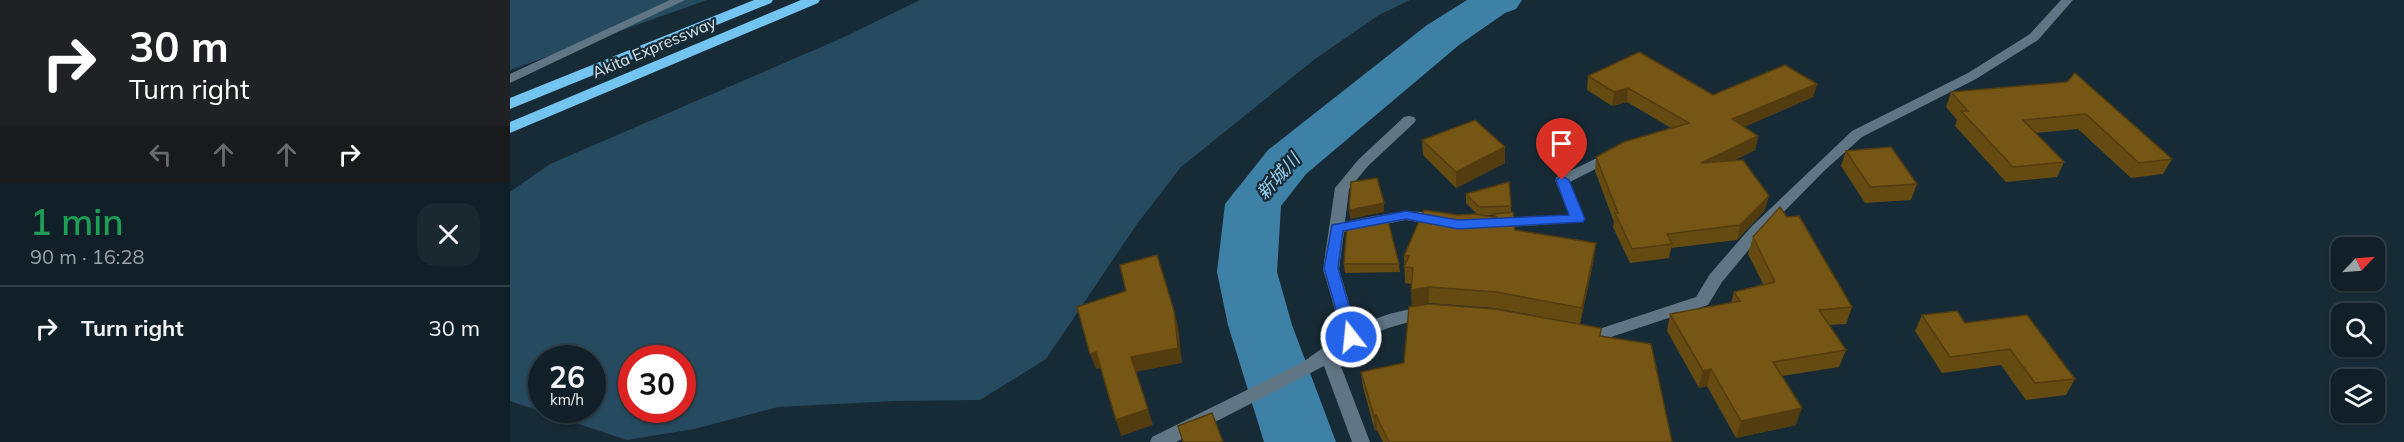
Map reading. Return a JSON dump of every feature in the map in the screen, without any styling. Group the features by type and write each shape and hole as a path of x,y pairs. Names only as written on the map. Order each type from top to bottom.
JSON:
{"highway":[{"name":"Akita Expressway","path":"510,104 766,0"},
{"name":"Akita Expressway","path":"510,128 813,0"}],"street":[{"path":"510,79 679,0"},
{"path":"1563,330 1596,336 1702,301 1716,278 1756,231 1857,134 1972,76 2034,37 2067,0"},
{"path":"1351,337 1331,268 1342,188 1363,163 1409,120"},
{"path":"1482,223 1578,219 1562,180 1614,154"},
{"path":"1337,228 1406,215 1458,224"},
{"path":"1159,442 1309,367 1329,356 1351,337 1392,317 1429,311 1440,312"},
{"path":"1329,356 1361,442"}],"shaded area":[{"path":"510,0 707,0 510,70"},
{"path":"920,0 1410,0 1379,15 1315,59 1181,167 1137,224 1046,359 980,400 894,401 778,407 694,429 627,440 576,423 606,423 606,345 528,345 528,407 510,401 510,192 550,164 842,38"}],"building":[{"path":"1639,52 1713,95 1785,65 1817,84 1732,119 1758,136 1701,163 1743,160 1769,196 1740,225 1667,234 1672,244 1632,249 1615,213 1618,213 1596,157 1624,142 1689,123 1628,88 1614,92 1588,76"},
{"path":"2075,73 2172,159 2139,163 2086,114 2023,120 2064,162 2013,167 1961,111 1968,111 1951,92 2067,82"},
{"path":"1475,120 1505,147 1456,172 1422,140"},
{"path":"1891,147 1917,184 1870,187 1846,151"},
{"path":"1377,178 1384,203 1349,210 1351,182"},
{"path":"1509,182 1511,206 1479,207 1466,194"},
{"path":"1780,207 1787,217 1799,216 1852,307 1819,310 1846,350 1773,362 1802,408 1741,421 1711,369 1703,371 1670,314 1740,301 1734,292 1775,282 1753,237"},
{"path":"1424,210 1498,218 1493,214 1513,212 1515,230 1596,243 1582,308 1496,292 1429,287 1411,290 1413,268 1404,267 1409,256 1404,256"},
{"path":"1387,217 1399,264 1344,264 1347,225"},
{"path":"1157,255 1174,311 1178,348 1131,357 1148,409 1116,420 1096,352 1090,354 1077,307 1126,291 1120,265"},
{"path":"1429,304 1495,309 1601,328 1600,336 1651,344 1672,442 1389,442 1376,415 1374,416 1361,372 1404,363 1409,307"},
{"path":"1957,311 1965,323 2027,315 2075,379 2035,383 2010,349 1950,357 1922,315"},
{"path":"1212,413 1223,442 1183,442 1178,426"}],"waterway":[{"name":"新城川","path":"1300,442 1260,325 1247,272 1253,204 1287,162 1443,35 1490,4 1501,0"}],"route":[{"path":"1351,337 1331,268 1337,228 1406,215 1458,224 1578,219 1562,180"}]}
